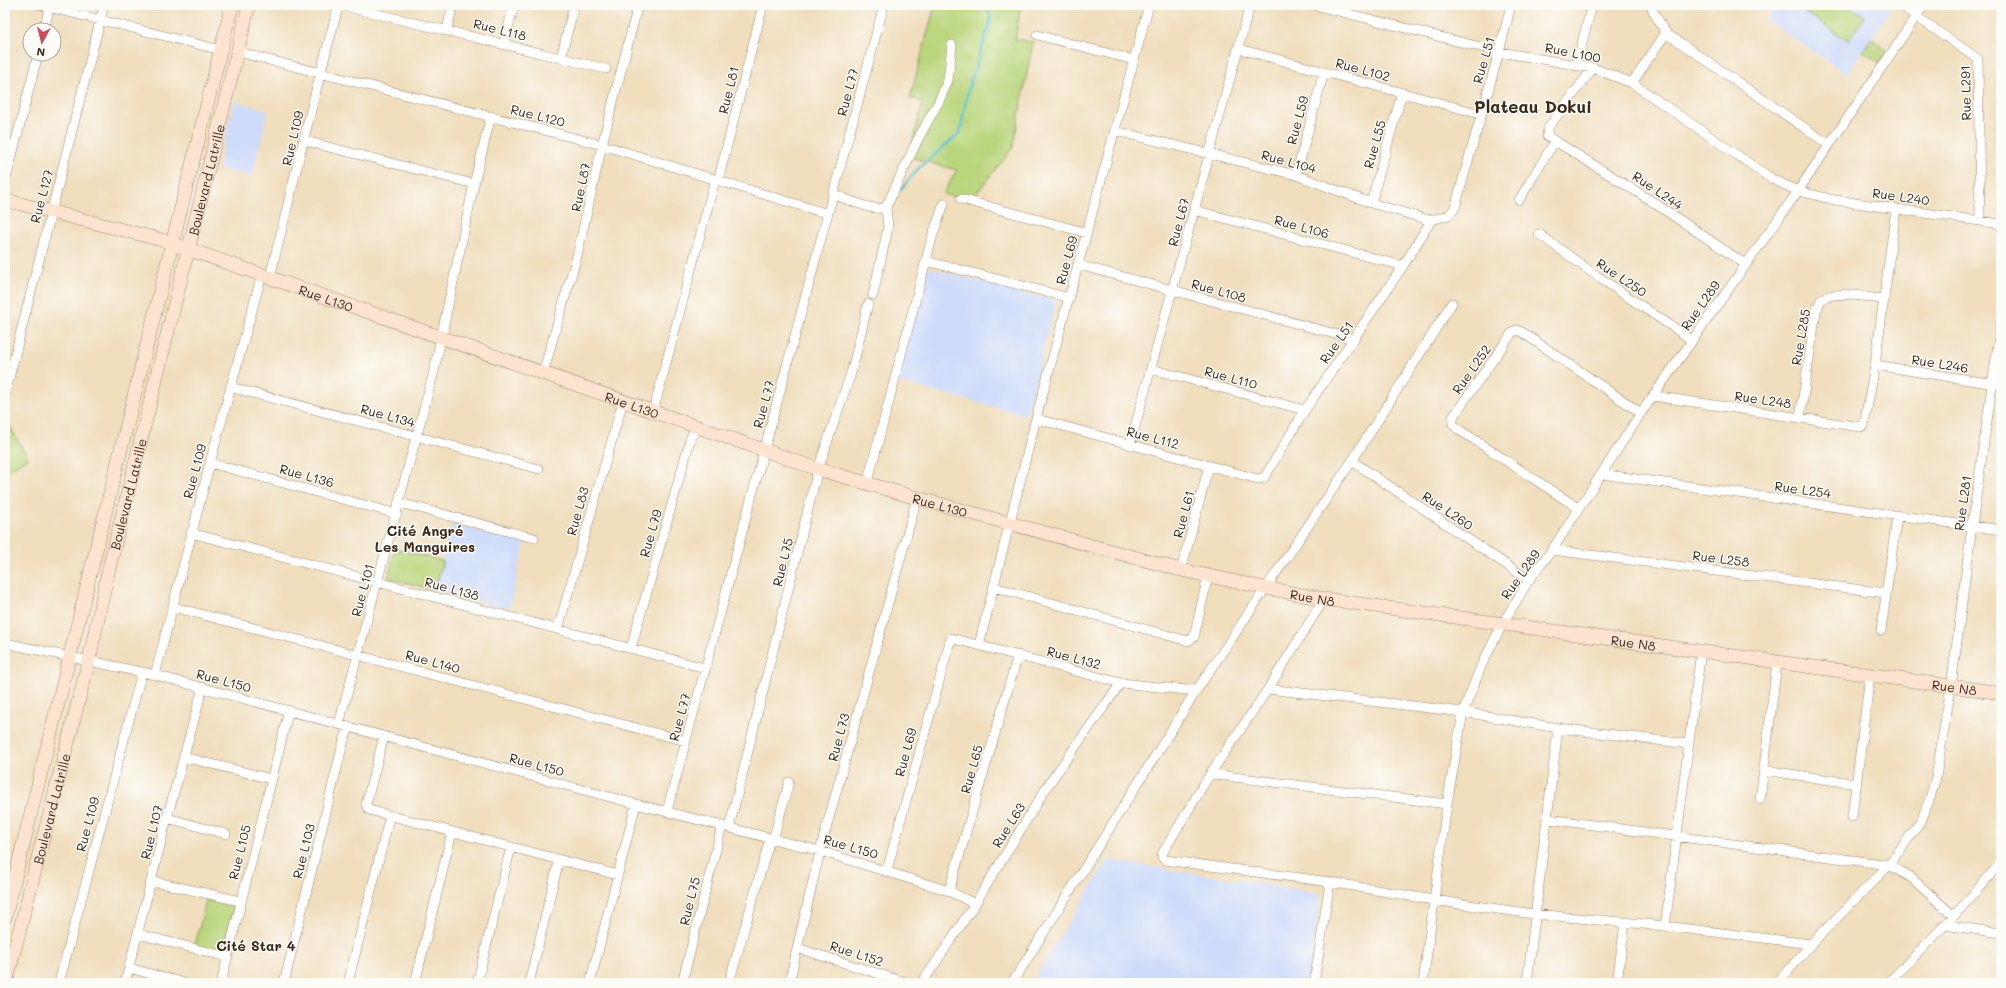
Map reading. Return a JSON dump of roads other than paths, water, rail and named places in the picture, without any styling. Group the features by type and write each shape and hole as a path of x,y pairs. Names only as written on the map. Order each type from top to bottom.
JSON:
{"street":[{"path":"40,5 50,6 221,50"},
{"name":"Rue L127","path":"5,394 50,211 99,19 104,5"},
{"name":"Boulevard Latrille","path":"5,918 232,5"},
{"name":"Boulevard Latrille","path":"6,983 89,660 109,568 249,5"},
{"name":"Rue L118","path":"339,5 446,29 606,69"},
{"name":"Rue L109","path":"155,675 230,387 266,275 305,141 319,74 339,5"},
{"path":"446,29 453,5"},
{"path":"504,43 514,5"},
{"path":"561,58 574,5"},
{"name":"Rue L87","path":"543,373 577,256 602,145 638,5"},
{"name":"Rue L81","path":"653,412 763,5"},
{"name":"Rue L77","path":"667,811 884,5"},
{"name":"Rue L69","path":"979,645 1037,419 1149,5"},
{"name":"Rue L67","path":"1130,445 1250,5"},
{"name":"Rue L100","path":"1314,5 1500,52 1593,68 1632,83 1772,179 1798,191"},
{"name":"Rue L51","path":"1452,214 1455,208 1480,114 1500,52 1511,5"},
{"path":"1576,66 1592,5"},
{"path":"1651,5 1666,33 1828,144"},
{"name":"Rue L291","path":"1900,5 1978,59 1980,221"},
{"name":"Rue L289","path":"1422,983 1447,804 1463,712 1482,664 1503,623 1529,580 1552,550 1641,413 1798,191 1828,144 1924,5"},
{"path":"46,22 50,6"},
{"path":"1632,83 1666,33"},
{"path":"1037,35 1134,60"},
{"path":"873,295 888,228 886,207 918,139 940,101 948,80 952,45"},
{"name":"Rue L102","path":"1239,49 1480,114"},
{"name":"Rue L120","path":"238,52 319,74 602,145 828,214"},
{"path":"5,183 36,62"},
{"path":"1519,200 1555,141 1546,134 1548,128 1593,68"},
{"name":"Rue L59","path":"1296,175 1324,72"},
{"name":"Rue L55","path":"1371,203 1402,93"},
{"name":"Rue L101","path":"340,724 434,371 440,336 474,184 491,116"},
{"name":"Rue L104","path":"1116,131 1296,175 1371,203 1425,219 1432,219 1452,214"},
{"path":"305,141 474,184"},
{"name":"Rue L244","path":"1555,141 1650,200 1745,264"},
{"name":"Rue L240","path":"1798,191 1835,200 2001,224"},
{"path":"833,194 875,208 882,209 886,207"},
{"path":"961,199 1088,232"},
{"name":"Rue L130","path":"5,200 188,249 818,469 917,498 1181,570 1265,588"},
{"path":"867,484 926,261 944,204"},
{"path":"1874,365 1896,209"},
{"name":"Rue L106","path":"1194,210 1403,266"},
{"name":"Rue L51","path":"1262,479 1305,410 1403,266 1432,219"},
{"name":"Rue L250","path":"1538,234 1692,340"},
{"path":"926,261 1070,298"},
{"name":"Rue L108","path":"1079,265 1354,339"},
{"name":"Rue L285","path":"1800,418 1816,312 1820,302 1825,298 1839,294 1883,300"},
{"path":"1012,983 1196,691 1352,461 1452,303"},
{"name":"Rue L75","path":"682,983 725,827 818,469 852,370 868,304"},
{"name":"Rue L281","path":"1778,983 1811,944 1889,865 1921,821 1930,798 1936,777 1951,687 2001,323"},
{"name":"Rue L252","path":"1578,508 1458,429 1453,424 1453,417 1512,333 1516,330 1522,332 1641,413"},
{"name":"Rue L246","path":"1874,365 2001,385"},
{"name":"Rue L248","path":"1653,396 1861,427 1866,421 1874,365"},
{"name":"Rue L110","path":"1151,369 1305,410"},
{"name":"Rue L134","path":"230,387 539,469"},
{"name":"Rue L83","path":"558,629 623,401"},
{"name":"Rue L112","path":"1037,419 1262,479"},
{"name":"Rue L79","path":"631,648 691,437 697,426"},
{"name":"Rue L260","path":"1352,461 1529,580"},
{"name":"Rue L136","path":"210,463 397,514"},
{"name":"Rue L61","path":"1181,570 1209,466"},
{"name":"Rue L254","path":"1601,474 2001,530"},
{"name":"Rue L73","path":"789,983 820,851 917,498"},
{"path":"400,503 534,538"},
{"path":"1881,632 1897,516"},
{"name":"Rue L138","path":"191,533 705,668"},
{"name":"Rue L258","path":"1552,550 1886,593"},
{"path":"994,587 1188,641 1194,637 1208,576"},
{"name":"Rue N8","path":"1265,588 1324,599 2001,693"},
{"path":"1324,599 1268,689 1210,774 1162,854 1162,857 1165,860 1330,882 1433,900 1534,914 1665,926 1811,944"},
{"name":"Rue L140","path":"173,607 686,741"},
{"name":"Rue L132","path":"949,641 954,638 1121,683 1196,691"},
{"name":"Rue L69","path":"887,870 949,641"},
{"name":"Rue L150","path":"5,643 89,660 203,687 636,804 820,851 887,870 949,891 975,904"},
{"path":"1665,926 1675,837 1701,651"},
{"name":"Rue L65","path":"949,891 1018,655"},
{"path":"1760,800 1777,662"},
{"name":"Rue L109","path":"59,983 142,672"},
{"path":"1852,817 1870,675"},
{"name":"Rue L63","path":"922,983 975,904 1048,785 1121,683"},
{"name":"Rue L107","path":"126,983 167,818 203,687"},
{"path":"1268,689 1463,712 1558,728 1689,744"},
{"name":"Rue L105","path":"221,983 240,901 289,710"},
{"name":"Rue L103","path":"284,983 343,744 349,727"},
{"path":"1527,983 1534,914 1548,819 1558,728"},
{"path":"384,736 366,804 369,810 618,876"},
{"path":"184,757 271,779"},
{"path":"1764,770 1857,784"},
{"path":"1210,774 1447,804"},
{"path":"729,983 789,782"},
{"path":"590,983 636,804"},
{"path":"348,983 390,815"},
{"path":"167,818 226,834"},
{"path":"1548,819 1889,865 1909,876 1954,916"},
{"path":"415,983 452,832"},
{"path":"477,983 511,847"},
{"path":"529,983 560,860"},
{"path":"1888,983 1954,916 2000,864"},
{"path":"152,880 240,901"},
{"path":"1314,983 1330,882"},
{"path":"1617,983 1624,923"},
{"path":"1944,925 2001,933"},
{"path":"138,934 228,957"},
{"name":"Rue L152","path":"797,948 908,983"},
{"path":"129,968 184,983"}],"waterway":[{"path":"901,189 918,169 960,133 968,90 991,20 987,5"}],"district":[{"name":"Plateau Dokui","path":"1533,106"},
{"name":"Cité Angré Les Manguires","path":"425,538"},
{"name":"Cité Star 4","path":"256,945"}]}
